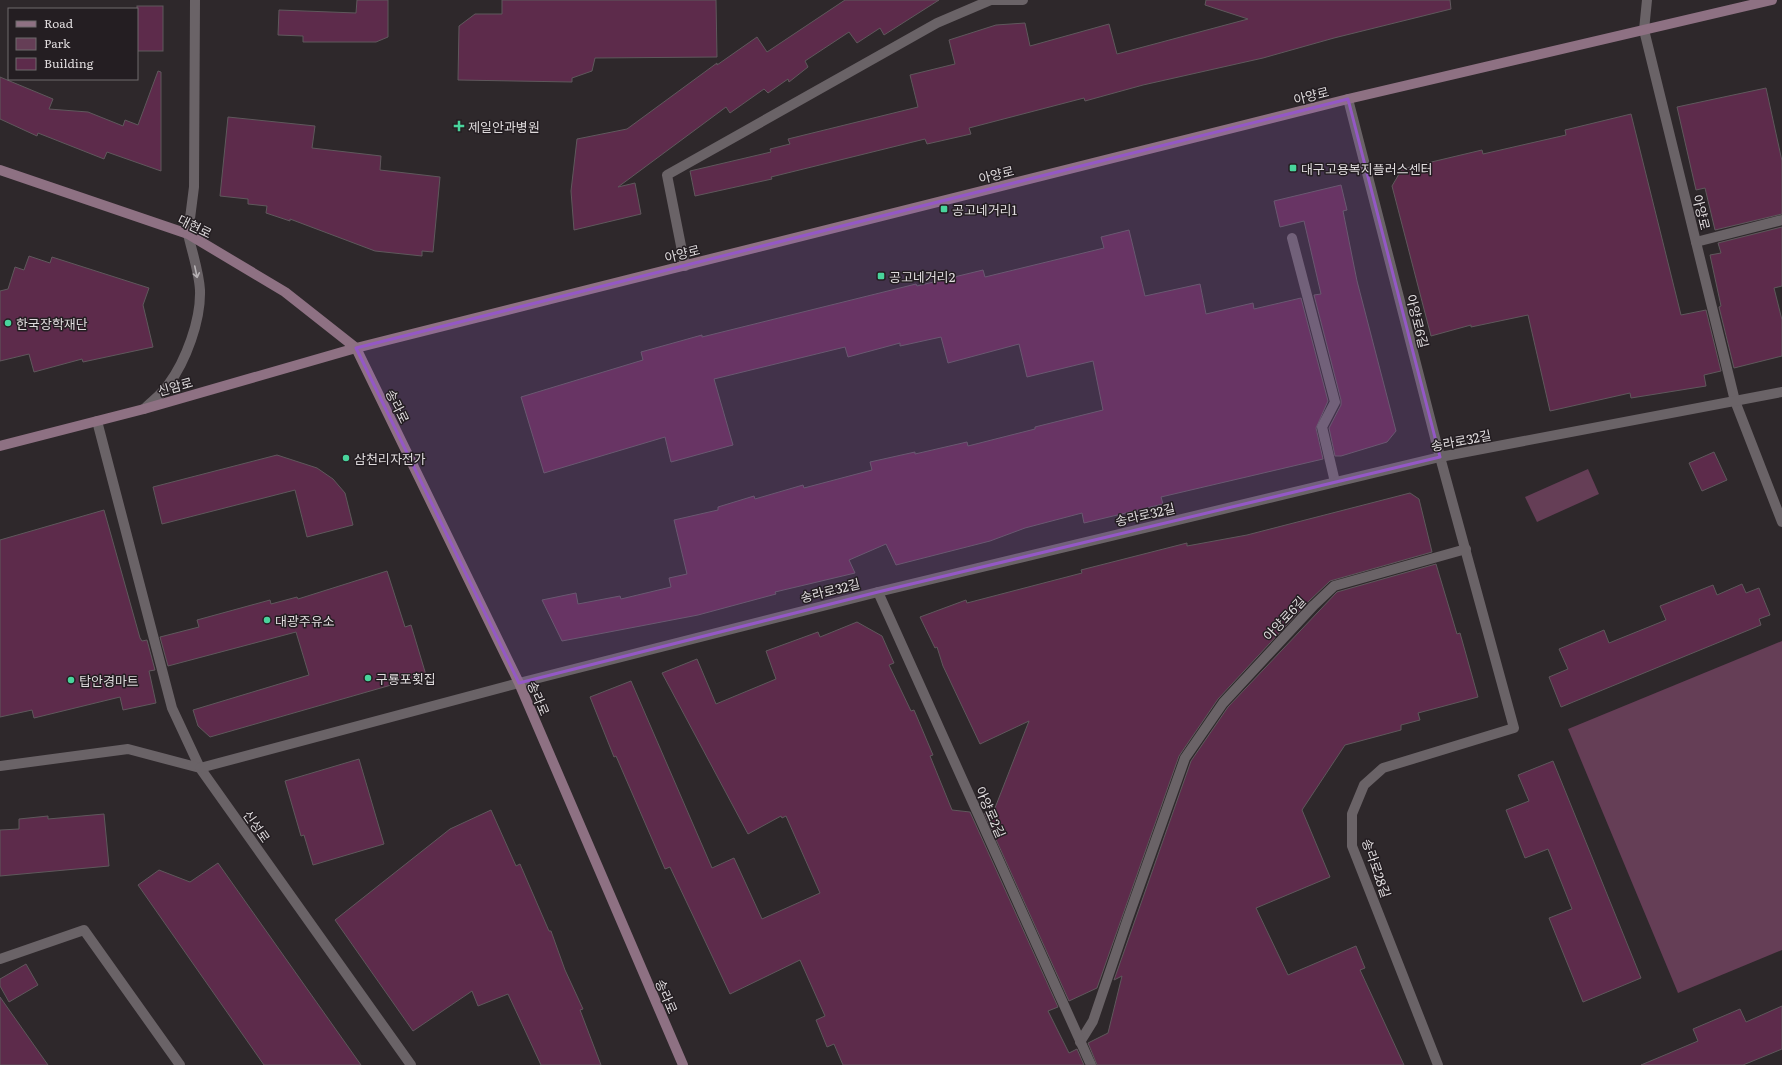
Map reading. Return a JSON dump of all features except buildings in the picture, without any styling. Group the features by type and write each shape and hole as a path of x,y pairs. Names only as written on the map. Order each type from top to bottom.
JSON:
{"main road":[{"name":"아양로","path":"356,348 1348,99 1772,0"},
{"name":"대현로","path":"0,170 188,234 285,292 356,348"},
{"name":"신암로","path":"0,446 144,409 356,348"},
{"name":"송라로","path":"356,348 519,683 682,1065"}],"street":[{"path":"144,409 168,386 180,364 195,329 199,311 200,289 188,234 194,187 195,0"},
{"path":"685,266 667,175 937,23 991,0 1023,0"},
{"path":"1644,30 1647,0"},
{"name":"아양로","path":"1644,30 1735,401 1782,522"},
{"name":"아양로6길","path":"1348,99 1440,457 1514,728"},
{"path":"1696,242 1782,220"},
{"path":"1292,238 1335,402 1322,427 1335,482"},
{"name":"송라로32길","path":"200,768 519,683 878,592 1440,457 1782,392"},
{"name":"신성로","path":"97,421 172,708 200,768 410,1065"},
{"name":"아양로6길","path":"1080,1042 1093,1021 1185,758 1223,703 1314,605 1334,586 1466,549"},
{"name":"아양로2길","path":"878,592 1091,1065"},
{"name":"송라로28길","path":"1438,1065 1352,846 1352,814 1364,785 1383,768 1514,728"},
{"path":"0,766 128,749 200,768"},
{"path":"0,959 84,930 180,1065"}],"highlighted area":[{"path":"1348,99 1440,457 878,592 519,683 356,348 567,295"}],"green space":[{"path":"1588,469 1599,494 1537,522 1525,497"},
{"path":"1782,641 1782,950 1678,993 1568,729"}],"place":[{"name":"제일안과병원","path":"459,126"},
{"name":"대구고용복지플러스센터","path":"1293,168"},
{"name":"공고네거리1","path":"944,209"},
{"name":"공고네거리2","path":"881,276"},
{"name":"한국장학재단","path":"8,323"},
{"name":"삼천리자전가","path":"346,458"},
{"name":"대광주유소","path":"267,620"},
{"name":"구룡포횟집","path":"368,678"},
{"name":"탑안경마트","path":"71,680"}]}
